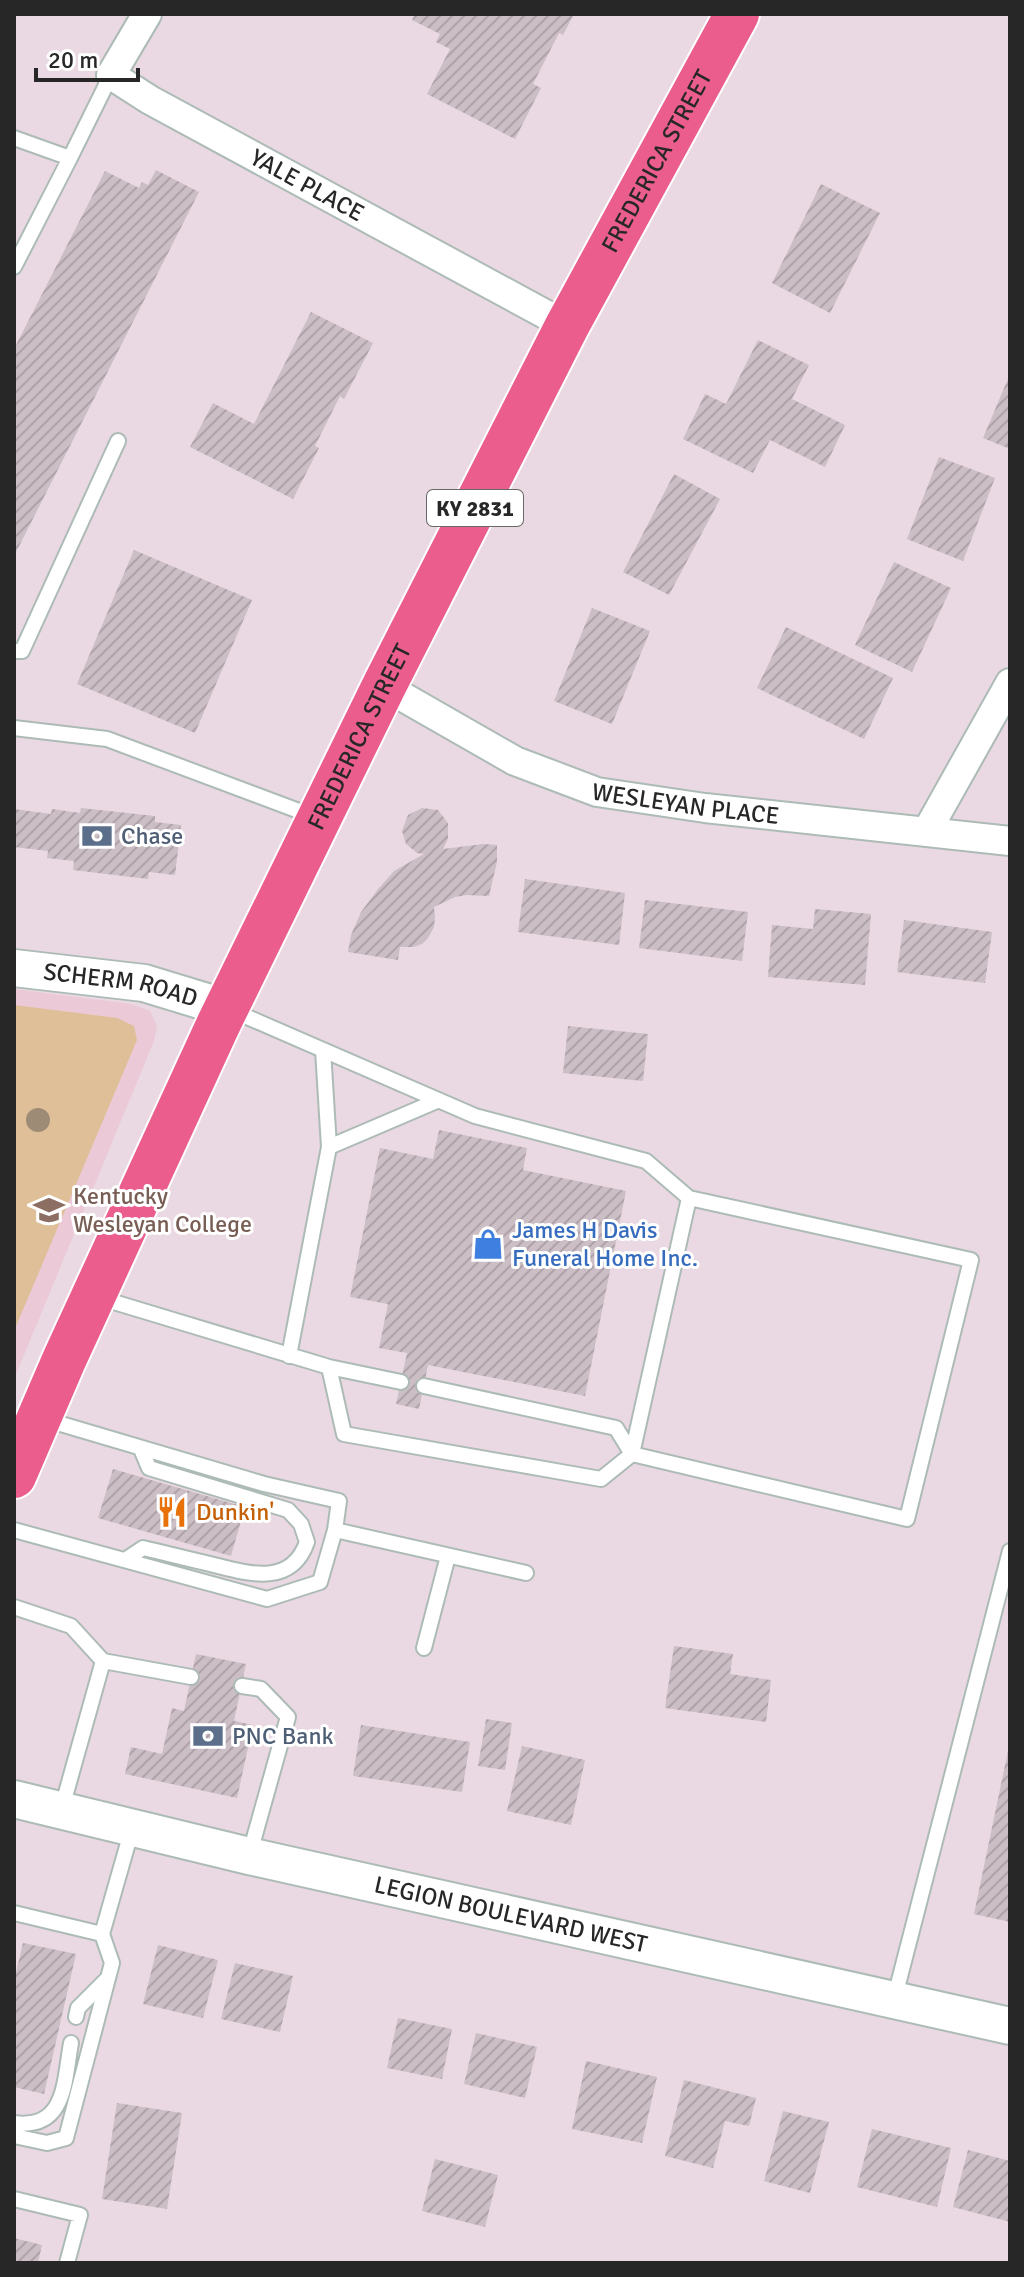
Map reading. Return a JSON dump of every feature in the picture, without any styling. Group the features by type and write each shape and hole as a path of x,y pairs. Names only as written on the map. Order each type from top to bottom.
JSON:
{"main road":[{"name":"FREDERICA STREET","path":"14,1476 38,1417 226,1008 384,686 567,326 737,14"}],"street":[{"path":"111,75 147,14"},
{"name":"YALE PLACE","path":"111,75 150,100 567,326"},
{"path":"927,831 1010,683"},
{"name":"WESLEYAN PLACE","path":"384,686 515,761 597,792 705,808 1010,841"},
{"name":"SCHERM ROAD","path":"14,968 144,983 226,1008"},
{"name":"LEGION BOULEVARD WEST","path":"14,1799 249,1856 1010,2026"}],"lane":[{"path":"14,267 111,75"},
{"path":"14,138 70,158"},
{"path":"14,651 22,651 118,441"},
{"path":"14,728 107,739 319,819"},
{"path":"226,1008 475,1116 646,1161 689,1198 971,1260 907,1519 632,1454 616,1428 424,1386"},
{"path":"289,1356 329,1147 323,1050"},
{"path":"329,1147 439,1100"},
{"path":"329,1367 344,1434 601,1479 632,1454 689,1198"},
{"path":"93,1296 289,1356 401,1382"},
{"path":"14,1530 267,1599 320,1582 335,1530 339,1501 264,1484 38,1417"},
{"path":"125,1560 143,1548 253,1574 286,1569 298,1561 307,1542 301,1524 288,1510 149,1468 141,1449"},
{"path":"335,1530 526,1573"},
{"path":"894,2000 1010,1551"},
{"path":"424,1648 448,1556"},
{"path":"14,1607 71,1626 103,1661 191,1677"},
{"path":"61,1811 103,1661"},
{"path":"242,1686 261,1689 288,1717 249,1856"},
{"path":"14,2136 47,2143 66,2138 112,1963 102,1934 133,1828"},
{"path":"14,1913 102,1934"},
{"path":"76,2017 78,2008 108,1978"},
{"path":"14,2123 37,2125 51,2116 61,2095 71,2043"},
{"path":"14,2199 80,2215 67,2263"}],"shaded area":[{"name":"Kentucky Wesleyan College","path":"14,989 131,1004 150,1011 157,1026 154,1041 14,1379"},
{"name":"Kentucky Wesleyan College","path":"14,1005 117,1018 134,1026 137,1040 14,1331"}],"building":[{"path":"415,14 574,14 563,35 559,33 533,84 541,88 515,139 427,94 450,49 436,42 440,34 412,20"},
{"path":"156,170 199,192 14,556 14,349 105,171 139,188 142,182 148,185"},
{"path":"821,184 880,213 830,313 772,283"},
{"path":"311,312 373,343 344,399 340,396 315,446 319,448 293,499 190,447 213,403 254,424"},
{"path":"758,340 809,365 792,399 845,425 825,467 770,440 753,473 683,439 705,394 726,404"},
{"path":"1010,374 1010,449 983,438"},
{"path":"939,457 995,478 963,561 907,539"},
{"path":"674,474 720,499 669,595 623,572"},
{"path":"134,550 252,600 195,733 77,684"},
{"path":"894,562 951,588 912,672 855,645"},
{"path":"592,608 650,631 612,724 554,701"},
{"path":"786,627 893,678 864,739 757,688"},
{"name":"Chase","path":"81,808 155,816 155,822 181,825 175,875 149,872 148,879 73,870 74,861 47,858 48,851 14,847 14,809 51,814 52,809 80,813"},
{"path":"422,808 438,810 448,823 448,839 443,849 497,845 497,862 489,896 455,897 434,907 434,927 428,938 413,947 400,947 398,960 348,952 351,935 361,912 379,888 394,871 424,854 417,853 406,844 402,831 408,815"},
{"path":"525,879 625,893 619,945 518,932"},
{"path":"645,900 748,912 742,961 639,948"},
{"path":"815,909 871,914 865,985 768,977 772,925 813,929"},
{"path":"904,920 992,932 985,983 897,972"},
{"path":"568,1026 648,1034 643,1081 563,1073"},
{"name":"James H Davis Funeral Home Inc.","path":"439,1130 527,1148 523,1170 626,1191 585,1396 428,1365 419,1409 396,1404 407,1353 379,1348 388,1304 350,1297 380,1148 433,1159"},
{"name":"Dunkin'","path":"113,1469 245,1507 231,1556 98,1518"},
{"path":"674,1646 733,1654 730,1674 771,1680 766,1722 665,1708"},
{"name":"PNC Bank","path":"196,1654 246,1664 234,1721 253,1725 237,1798 125,1774 131,1747 162,1754 172,1708 184,1711"},
{"path":"486,1719 512,1723 505,1770 478,1766"},
{"path":"361,1725 470,1742 462,1792 353,1776"},
{"path":"522,1746 585,1760 571,1825 507,1811"},
{"path":"1010,1746 1010,1922 974,1914"},
{"path":"23,1943 76,1954 44,2094 14,2087 14,1981"},
{"path":"158,1945 218,1960 203,2018 143,2004"},
{"path":"235,1963 293,1976 280,2032 221,2019"},
{"path":"398,2018 452,2029 442,2079 387,2068"},
{"path":"476,2033 537,2047 525,2098 464,2084"},
{"path":"586,2061 657,2077 642,2143 572,2129"},
{"path":"684,2080 756,2098 749,2126 725,2121 713,2168 665,2156"},
{"path":"117,2103 182,2113 167,2209 102,2199"},
{"path":"783,2111 829,2122 810,2193 764,2181"},
{"path":"872,2129 951,2148 937,2207 857,2187"},
{"path":"968,2150 1010,2161 1010,2222 953,2207"},
{"path":"435,2159 498,2175 485,2227 422,2211"},
{"path":"14,2238 42,2245 38,2263 14,2263"}],"place":[{"name":"Chase","path":"97,836"},
{"name":"Kentucky Wesleyan College","path":"49,1210"},
{"name":"James H Davis Funeral Home Inc.","path":"488,1244"},
{"name":"Dunkin'","path":"172,1512"},
{"name":"PNC Bank","path":"208,1736"}]}
